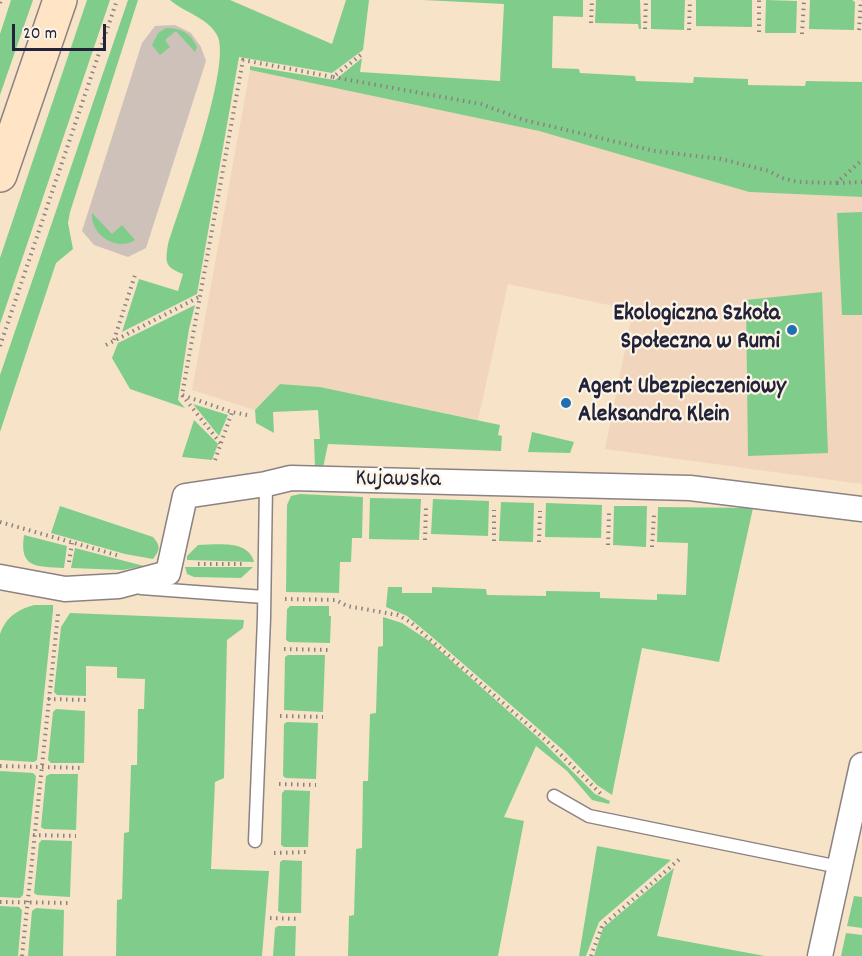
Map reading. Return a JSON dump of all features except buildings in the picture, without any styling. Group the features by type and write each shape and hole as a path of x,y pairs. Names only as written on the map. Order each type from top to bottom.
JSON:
{"main road":[{"path":"0,175 60,0"}],"street":[{"name":"Kujawska","path":"0,577 65,588 119,586 168,573 185,496 291,478 690,488 862,509"},
{"path":"820,956 862,765"}],"lane":[{"path":"255,841 266,484"},
{"path":"119,586 264,597"},
{"path":"554,796 589,816 839,867"}],"path":[{"path":"0,346 117,0"},
{"path":"591,0 591,23"},
{"path":"645,29 646,0"},
{"path":"689,30 690,0"},
{"path":"759,0 759,32"},
{"path":"802,33 804,0"},
{"path":"859,30 861,0"},
{"path":"333,77 362,54"},
{"path":"221,444 182,395 243,60 481,104 524,120 655,152 721,159 769,171 798,182 862,182"},
{"path":"836,183 862,160"},
{"path":"114,340 136,272"},
{"path":"106,345 201,296"},
{"path":"182,395 247,415"},
{"path":"215,460 232,412"},
{"path":"425,540 426,507"},
{"path":"494,508 494,541"},
{"path":"539,542 540,509"},
{"path":"608,545 609,511"},
{"path":"652,547 654,512"},
{"path":"281,599 336,600 348,606 398,615 410,622 549,743 605,797"},
{"path":"22,956 58,607"},
{"path":"280,649 329,650"},
{"path":"48,699 86,700"},
{"path":"279,716 322,717"},
{"path":"0,766 84,768"},
{"path":"278,784 316,784"},
{"path":"33,835 76,836"},
{"path":"274,853 308,852"},
{"path":"591,956 602,926 682,857"},
{"path":"0,902 70,903"},
{"path":"270,918 300,919"}],"shaded area":[{"path":"175,25 191,33 201,47 206,61 146,248 128,257 94,245 82,231 142,43 155,26"},
{"path":"250,70 539,131 749,192 862,197 862,484 605,449 633,310 508,284 478,420 320,387 280,384 255,410 192,390"}],"green space":[{"path":"11,0 33,0 0,95 0,34"},
{"path":"87,0 110,0 0,324 0,258"},
{"path":"128,0 138,0 70,212 68,223 73,249 56,263 0,432 0,375"},
{"path":"170,0 230,0 332,44 346,0 369,0 363,50 332,73 239,57 197,294 122,332 139,279 178,291 183,274 168,264 168,244 203,137 218,75 220,51 217,35 202,19"},
{"path":"423,0 583,0 583,17 553,16 552,68 579,69 580,73 635,76 636,81 693,83 694,77 748,79 748,85 805,86 806,81 862,82 862,197 749,192 539,131 250,70 250,66 335,80 362,58 360,72 500,81 504,4"},
{"path":"596,0 640,0 641,29 638,24 595,23"},
{"path":"651,0 685,0 684,30 651,29"},
{"path":"696,0 752,0 752,27 696,26"},
{"path":"766,0 797,1 796,33 765,33"},
{"path":"810,0 852,0 855,2 854,30 809,29"},
{"path":"166,28 181,30 189,35 197,47 195,52 176,31 165,40 170,47 160,55 152,45 158,33"},
{"path":"862,212 862,315 842,315 837,213"},
{"path":"92,213 112,234 122,225 135,240 120,244 106,239 95,228"},
{"path":"822,292 828,453 748,456 746,300"},
{"path":"195,305 178,400 185,408 130,389 112,358 118,343"},
{"path":"280,384 320,387 500,425 498,435 502,436 501,451 328,444 323,468 315,467 314,439 320,439 318,410 273,412 274,433 256,423 255,410"},
{"path":"193,404 228,415 219,436"},
{"path":"194,420 218,444 212,460 182,457"},
{"path":"532,432 574,442 570,453 528,452"},
{"path":"300,494 363,497 362,538 352,538 351,562 340,562 339,593 286,592 287,505 291,496"},
{"path":"370,498 421,499 419,540 369,539"},
{"path":"433,499 489,501 488,536 431,534"},
{"path":"501,502 534,503 533,542 499,541"},
{"path":"546,503 602,505 601,538 545,537"},
{"path":"60,506 153,537 159,548 157,553 153,559 125,554 51,533"},
{"path":"614,506 647,506 646,547 613,545"},
{"path":"658,507 753,508 719,662 642,648 612,795 597,785 563,750 407,616 386,607 388,587 402,587 402,593 432,593 432,587 486,589 487,595 546,596 546,591 600,592 600,598 657,600 657,594 686,595 688,543 657,542"},
{"path":"24,535 67,546 64,568 38,566 27,560 23,546"},
{"path":"222,544 239,547 251,555 254,562 187,560 187,556 198,545"},
{"path":"75,548 144,566 123,570 71,568"},
{"path":"185,567 253,567 241,578 194,577 187,574"},
{"path":"34,605 53,605 37,760 34,762 0,760 0,634 5,623 13,615"},
{"path":"290,606 329,606 330,643 286,640 287,609"},
{"path":"70,613 244,620 243,628 227,640 224,778 215,782 211,869 269,871 262,956 116,956 117,900 122,899 124,833 129,832 131,765 137,765 138,709 144,709 145,679 117,678 117,667 86,666 86,696 57,695 54,692 61,627"},
{"path":"383,617 402,623 429,641 542,741 595,794 610,801 609,804 592,800 567,771 536,746 504,817 524,821 498,956 348,956 349,916 354,915 356,849 362,848 363,781 368,781 370,714 376,713 378,647 383,646"},
{"path":"288,655 325,655 323,712 284,710 285,657"},
{"path":"56,709 85,711 84,763 51,763 48,760 53,712"},
{"path":"287,722 318,723 316,779 283,776 284,724"},
{"path":"0,771 33,773 36,776 23,895 20,898 0,897"},
{"path":"78,774 76,830 41,827 46,776"},
{"path":"285,790 310,791 308,847 281,845 282,793"},
{"path":"42,840 72,841 70,897 34,893 39,843"},
{"path":"597,846 671,860 599,922 586,956 579,956"},
{"path":"283,860 302,861 301,913 278,911 280,862"},
{"path":"674,868 657,936 765,956 594,956 603,928"},
{"path":"854,896 862,897 862,928 847,926"},
{"path":"0,906 19,907 22,910 18,956 0,956"},
{"path":"36,908 64,910 63,956 28,956 32,911"},
{"path":"296,926 295,956 273,956 275,928"},
{"path":"846,933 862,935 862,956 841,956"}],"place":[{"name":"Ekologiczna Szkoła Społeczna w Rumi","path":"792,330"},
{"name":"Agent Ubezpieczeniowy Aleksandra Klein","path":"566,403"}]}
